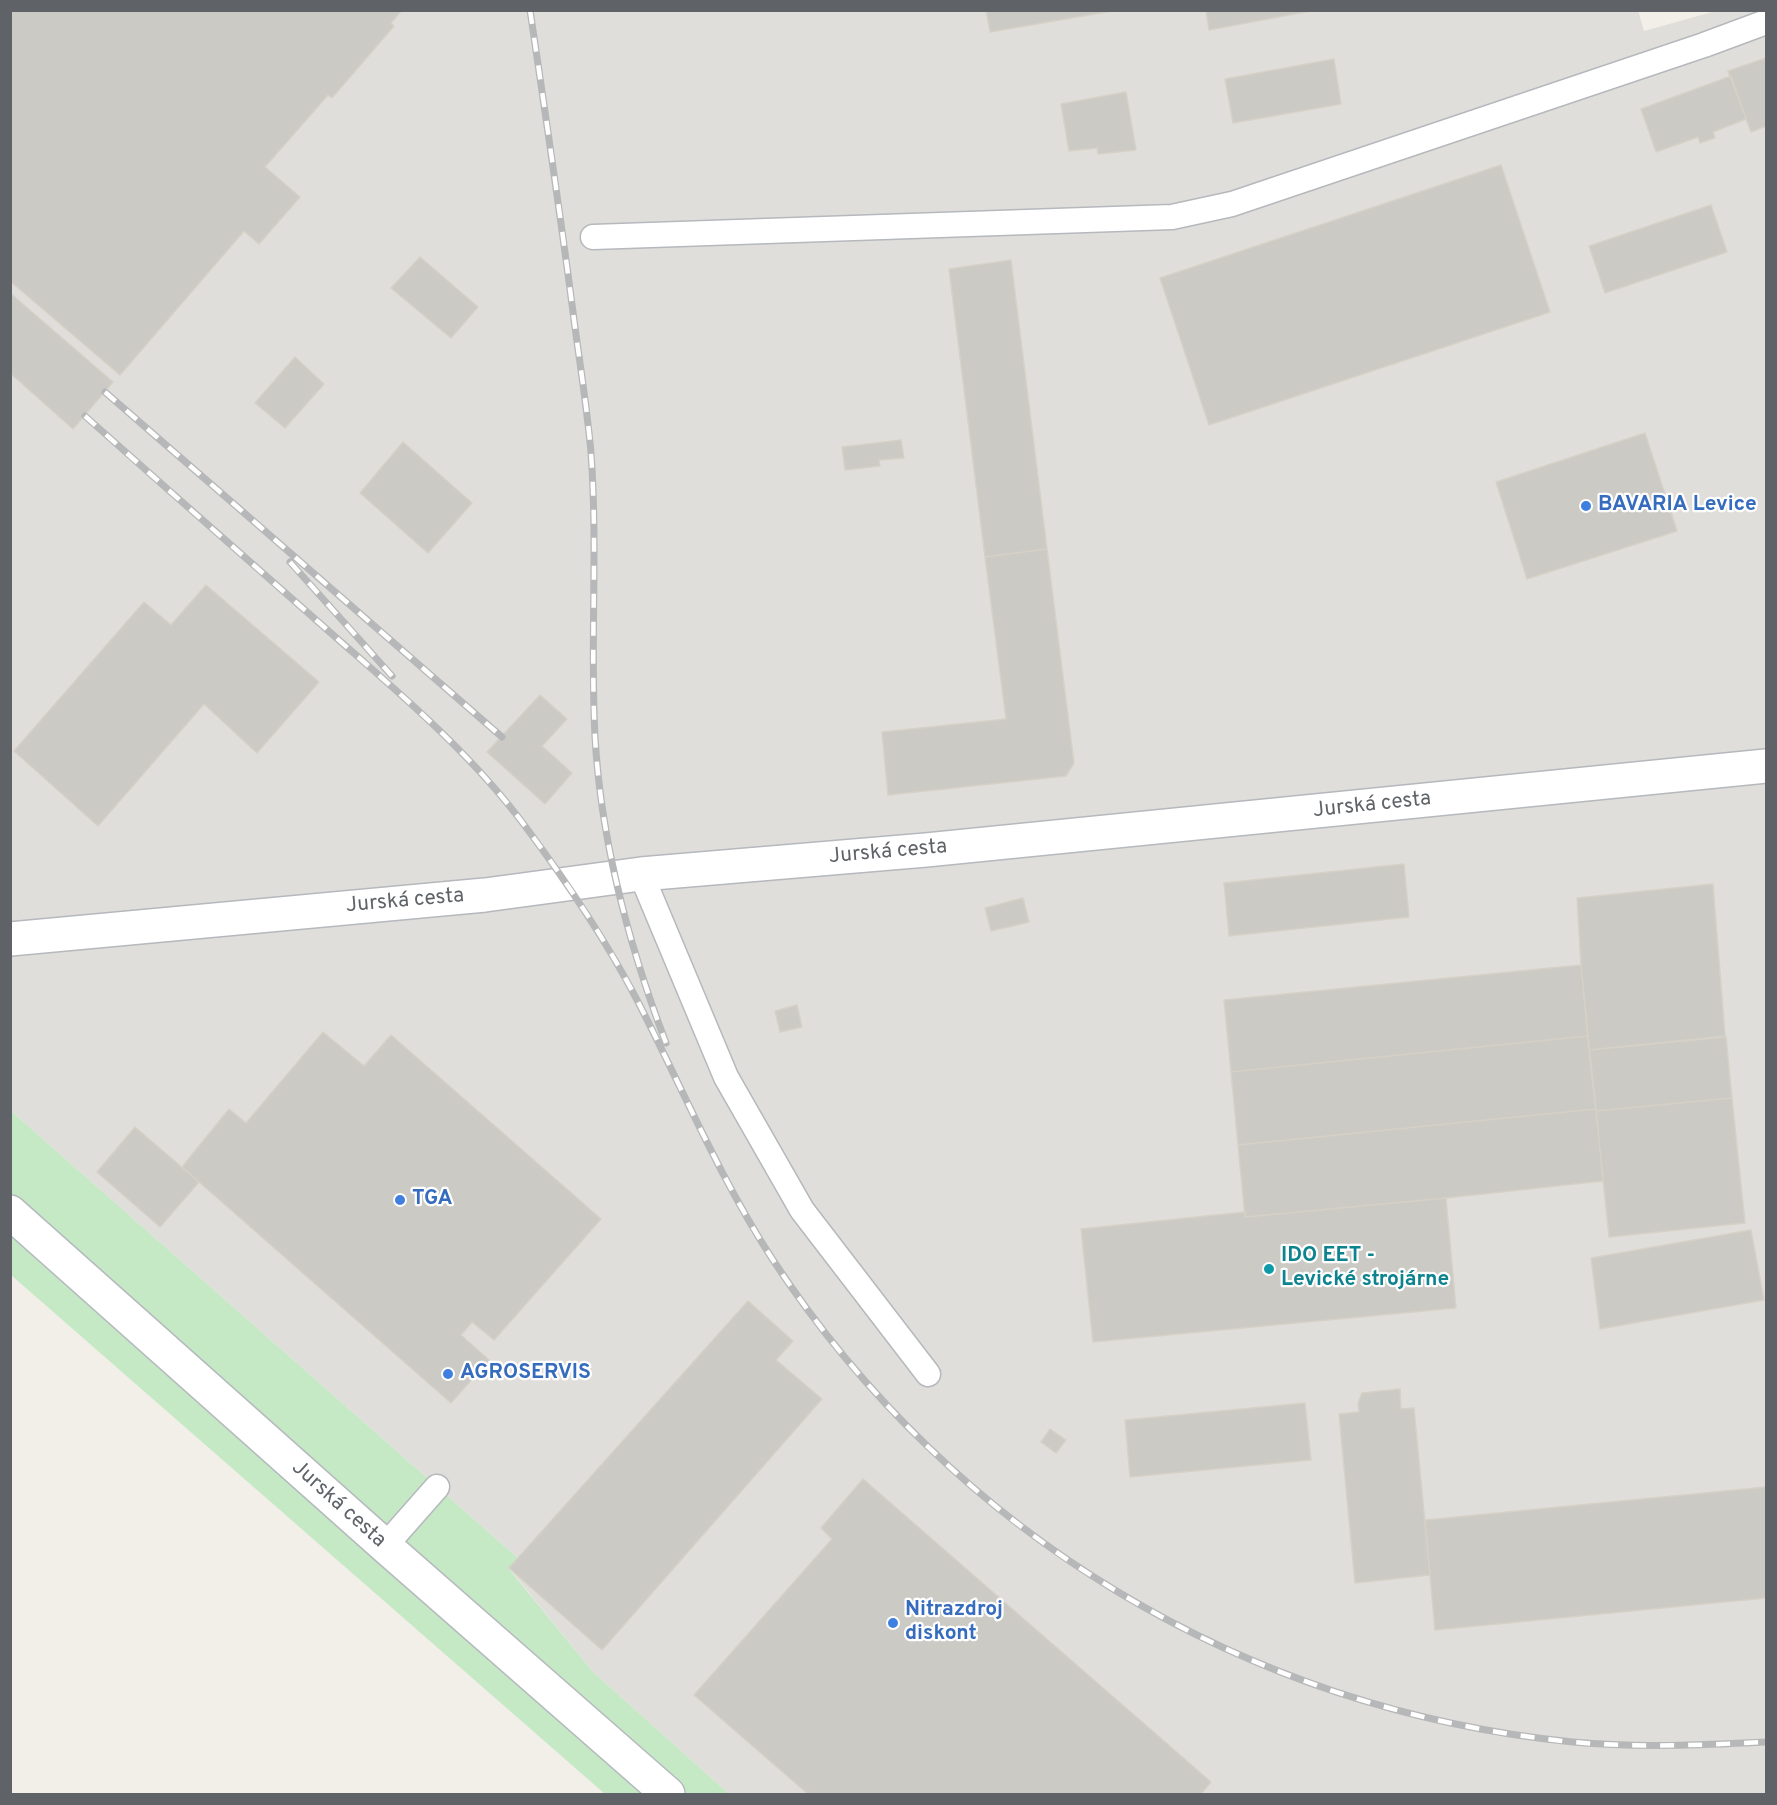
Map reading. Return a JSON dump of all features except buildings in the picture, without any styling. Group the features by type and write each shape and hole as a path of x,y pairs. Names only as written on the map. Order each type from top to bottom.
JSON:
{"street":[{"name":"Jurská cesta","path":"10,939 485,895 641,874 926,850 1767,766"},
{"name":"Jurská cesta","path":"10,1212 668,1794"}],"lane":[{"path":"593,237 1172,218 1232,204 1767,22"},
{"path":"641,874 726,1077 802,1210 928,1374"},
{"path":"385,1546 437,1487"}],"shaded area":[{"path":"1638,10 1644,31 1716,11 1766,11 1766,1794 729,1794 592,1671 509,1568 518,1558 11,1111 11,11"}],"green space":[{"path":"11,1111 519,1559 509,1569 592,1671 729,1794 605,1794 11,1275"}],"railway":[{"path":"530,10 591,453 594,524 595,737 603,815 629,931 666,1043"},
{"path":"105,392 502,737"},
{"path":"85,416 408,702 458,749 504,799 555,868 611,953 636,998 718,1164 773,1260 846,1358 928,1447 1019,1525 1118,1592 1224,1648 1336,1692 1452,1723 1573,1742 1646,1745 1766,1742"},
{"path":"290,562 392,676"}],"place":[{"name":"BAVARIA Levice","path":"1586,506"},
{"name":"TGA","path":"400,1200"},
{"name":"IDO EET - Levické strojárne","path":"1269,1269"},
{"name":"AGROSERVIS","path":"448,1374"},
{"name":"Nitrazdroj diskont","path":"893,1623"}]}
